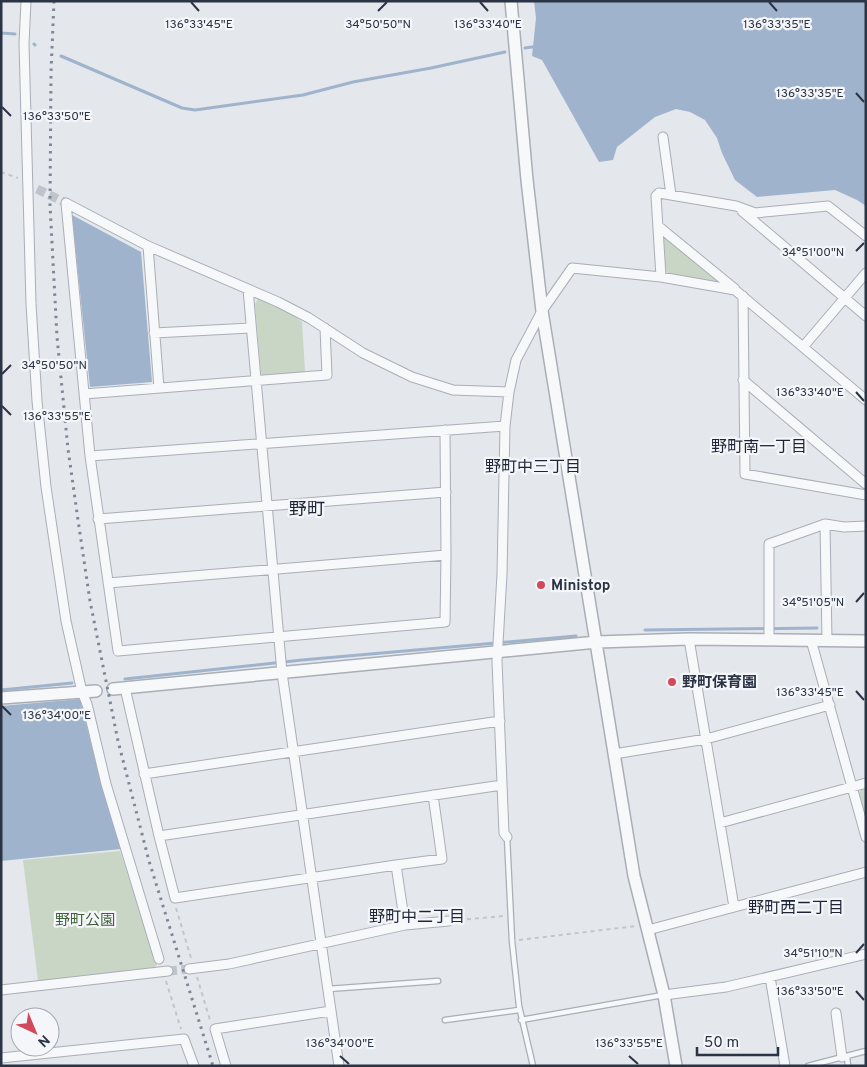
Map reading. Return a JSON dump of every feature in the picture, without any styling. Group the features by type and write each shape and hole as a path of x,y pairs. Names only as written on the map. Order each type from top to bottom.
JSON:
{"street":[{"path":"26,1 24,44 30,304 37,401 52,534 66,621 82,692 87,704 106,784 159,959"},
{"path":"511,1 528,189 542,312 634,876 664,995 676,1066"},
{"path":"663,137 671,195"},
{"path":"661,277 656,196 659,193 736,206 756,213 828,206 866,236"},
{"path":"445,430 445,622 118,651 90,456 66,203 148,246 278,302 364,353 412,377 453,390 509,392"},
{"path":"736,206 866,316"},
{"path":"658,226 866,400"},
{"path":"148,246 159,388"},
{"path":"506,837 504,833 502,785 498,645 502,574 505,426 509,392 516,360 542,312 572,268 661,277 735,290"},
{"path":"803,347 866,273"},
{"path":"248,289 281,666 339,1066"},
{"path":"743,296 744,474 866,495"},
{"path":"154,333 251,328"},
{"path":"84,394 326,375 324,328"},
{"path":"742,380 866,484"},
{"path":"90,456 505,426"},
{"path":"98,519 446,492"},
{"path":"769,637 769,544 825,524 844,527 866,526"},
{"path":"825,524 826,640"},
{"path":"108,583 446,555"},
{"path":"113,689 281,666 498,645 769,637 866,641"},
{"path":"689,639 734,907"},
{"path":"811,640 866,837"},
{"path":"125,688 175,898 442,859 433,795"},
{"path":"1,698 96,691"},
{"path":"614,754 706,739 830,705"},
{"path":"144,774 500,721"},
{"path":"720,823 866,783"},
{"path":"159,836 502,785"},
{"path":"396,865 405,926"},
{"path":"647,927 734,907 866,872"},
{"path":"189,968 229,964 405,926 449,921"},
{"path":"664,995 726,987 866,954"},
{"path":"1,990 168,971"},
{"path":"770,977 785,1066"},
{"path":"226,1066 215,1029 331,1010"},
{"path":"836,1014 844,1056"},
{"path":"2,1058 184,1039 194,1066"},
{"path":"1,1052 3,1066"}],"lane":[{"path":"506,837 510,915 519,1010 532,1066"},
{"path":"328,989 438,980"},
{"path":"521,1020 664,995"},
{"path":"445,1020 519,1010"},
{"path":"808,1066 866,1051"},
{"path":"844,1056 848,1066"}],"path":[{"path":"175,898 175,904 191,957"},
{"path":"449,921 510,915"},
{"path":"512,941 647,927"},
{"path":"197,978 211,1023 215,1029"},
{"path":"166,981 184,1039"}],"green space":[{"path":"666,236 721,283 669,275 665,270 662,237"},
{"path":"259,297 280,306 302,322 305,372 264,377 261,373 255,304"},
{"path":"866,787 866,820 858,794 862,788"},
{"name":"野町公園","path":"120,851 157,965 154,968 38,981 23,860"}],"water":[{"path":"534,1 866,1 866,206 835,190 757,197 735,180 717,138 705,120 690,112 676,109 655,117 617,147 613,160 599,162 542,60 532,56 536,18"},
{"path":"72,215 141,252 152,382 90,387"},
{"path":"80,699 102,787 121,849 1,861 1,706"}],"waterway":[{"path":"1,33 15,34"},
{"path":"525,48 532,47"},
{"path":"61,56 182,108 195,110 303,95 353,82 505,52"},
{"path":"645,630 817,628"},
{"path":"125,679 302,660 576,636"},
{"path":"1,690 72,683"}],"tunnel":[{"path":"37,189 66,203"},
{"path":"168,971 189,969"}],"railway":[{"path":"54,1 51,72 50,205 57,337 68,449 90,601 118,741 149,861 213,1066"}],"place":[{"name":"Ministop","path":"541,585"},
{"name":"野町保育園","path":"672,682"}],"district":[{"name":"野町南一丁目","path":"759,446"},
{"name":"野町中三丁目","path":"533,466"},
{"name":"野町","path":"307,509"},
{"name":"野町西二丁目","path":"796,907"},
{"name":"野町中二丁目","path":"417,916"}]}
